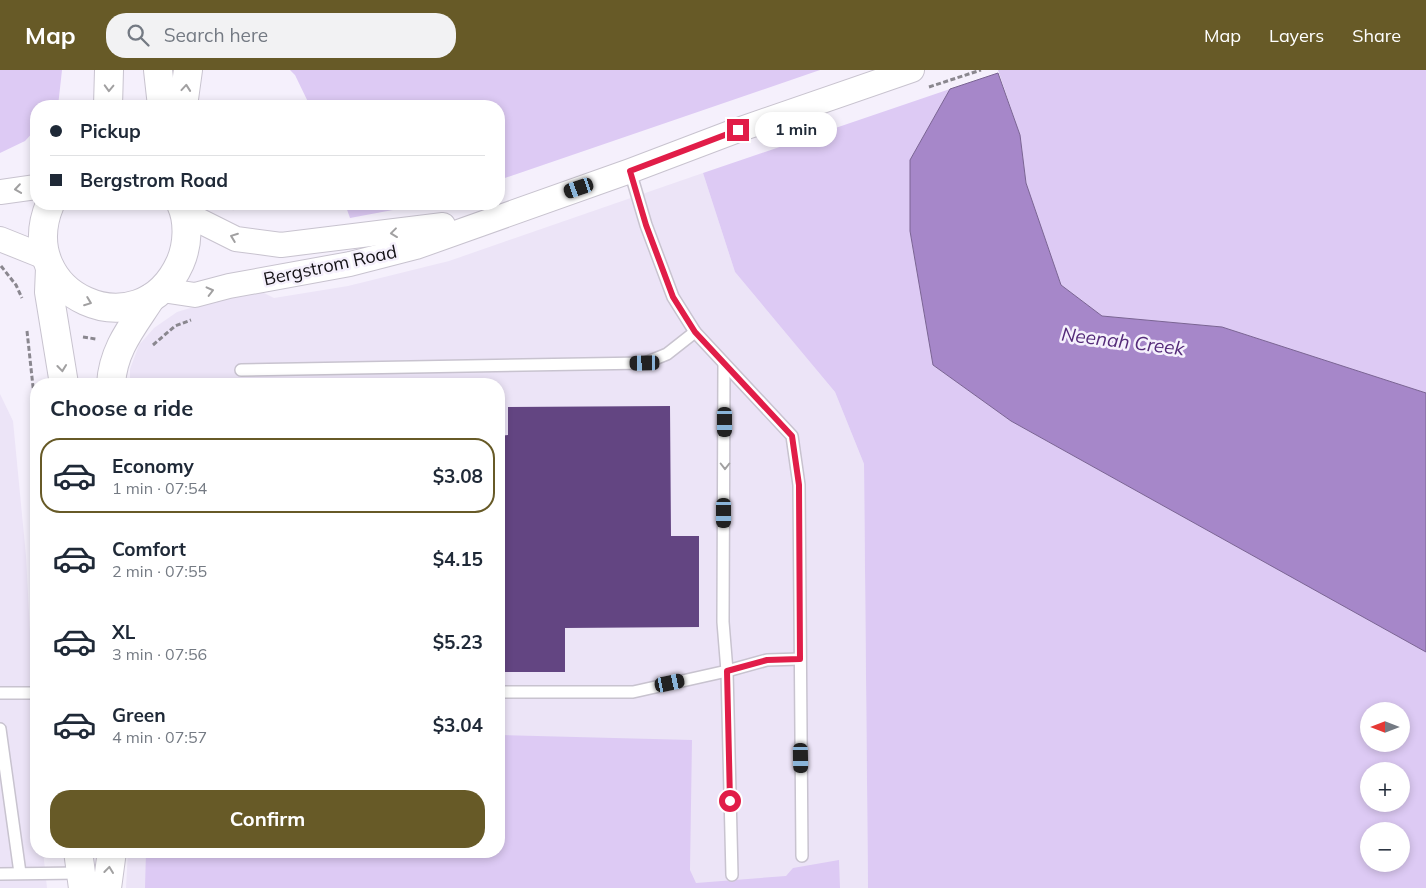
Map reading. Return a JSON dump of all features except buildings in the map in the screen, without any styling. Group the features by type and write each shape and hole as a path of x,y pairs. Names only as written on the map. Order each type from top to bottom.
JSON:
{"main road":[{"path":"108,100 109,70"},
{"path":"158,70 161,100"},
{"path":"184,100 188,70"},
{"path":"47,210 44,217 42,237 63,378"},
{"path":"111,378 112,366 119,348 157,294 175,275 184,256 184,210"},
{"path":"47,263 63,288 83,301 106,308 129,306 157,294"},
{"path":"107,888 111,858"}],"street":[{"name":"Bergstrom Road","path":"157,294 194,295 229,286 350,264 416,246 494,217 630,171 711,139 912,70"},
{"path":"0,192 30,187"},
{"name":"Bergstrom Road","path":"186,210 236,239 281,245 398,232 494,217"},
{"path":"0,239 47,263"}],"lane":[{"path":"630,171 646,225 673,297 695,332 792,436 799,485 802,856"},
{"path":"241,370 645,363 667,354 695,332"},
{"path":"724,364 723,622 727,671 732,875"},
{"path":"505,692 633,692 767,660 800,659"},
{"path":"0,693 30,693"},
{"path":"0,729 5,801 20,874"},
{"path":"0,874 81,871"}],"path":[{"path":"0,266 16,284 23,306"},
{"path":"26,323 32,378"},
{"path":"29,346 58,340 91,337 119,348"}],"shaded area":[{"path":"0,70 62,70 59,100 30,100 30,136 25,141 0,153"},
{"path":"290,70 820,70 505,178 505,100 307,100 295,75"},
{"path":"998,70 1426,70 1426,393 1222,327 1102,316 1061,285 1026,183 1020,135"},
{"path":"950,89 910,160 910,231 933,365 1011,421 1426,652 1426,888 868,888 864,464 835,392 735,272 703,173"},
{"path":"703,173 735,272 835,392 864,464 868,888 126,888 128,858 505,858 505,378 130,378 130,369 139,345 154,328 177,312 210,302 262,292 274,298 348,286 449,261"},
{"path":"347,210 393,210 350,218"},
{"path":"0,394 13,421 26,556 30,632 30,858 44,858 47,888 0,888"},
{"path":"505,735 692,740 690,870 696,883 786,876 793,868 839,860 840,888 145,888 146,858 505,858"}],"water":[{"name":"Neenah Creek","path":"998,73 1020,135 1026,183 1061,285 1102,316 1222,327 1426,393 1426,652 1011,421 933,365 910,231 910,160 950,89"}],"route":[{"path":"730,801 727,671 767,660 800,659 799,485 792,436 695,332 673,297 646,225 630,171 738,130"}]}
